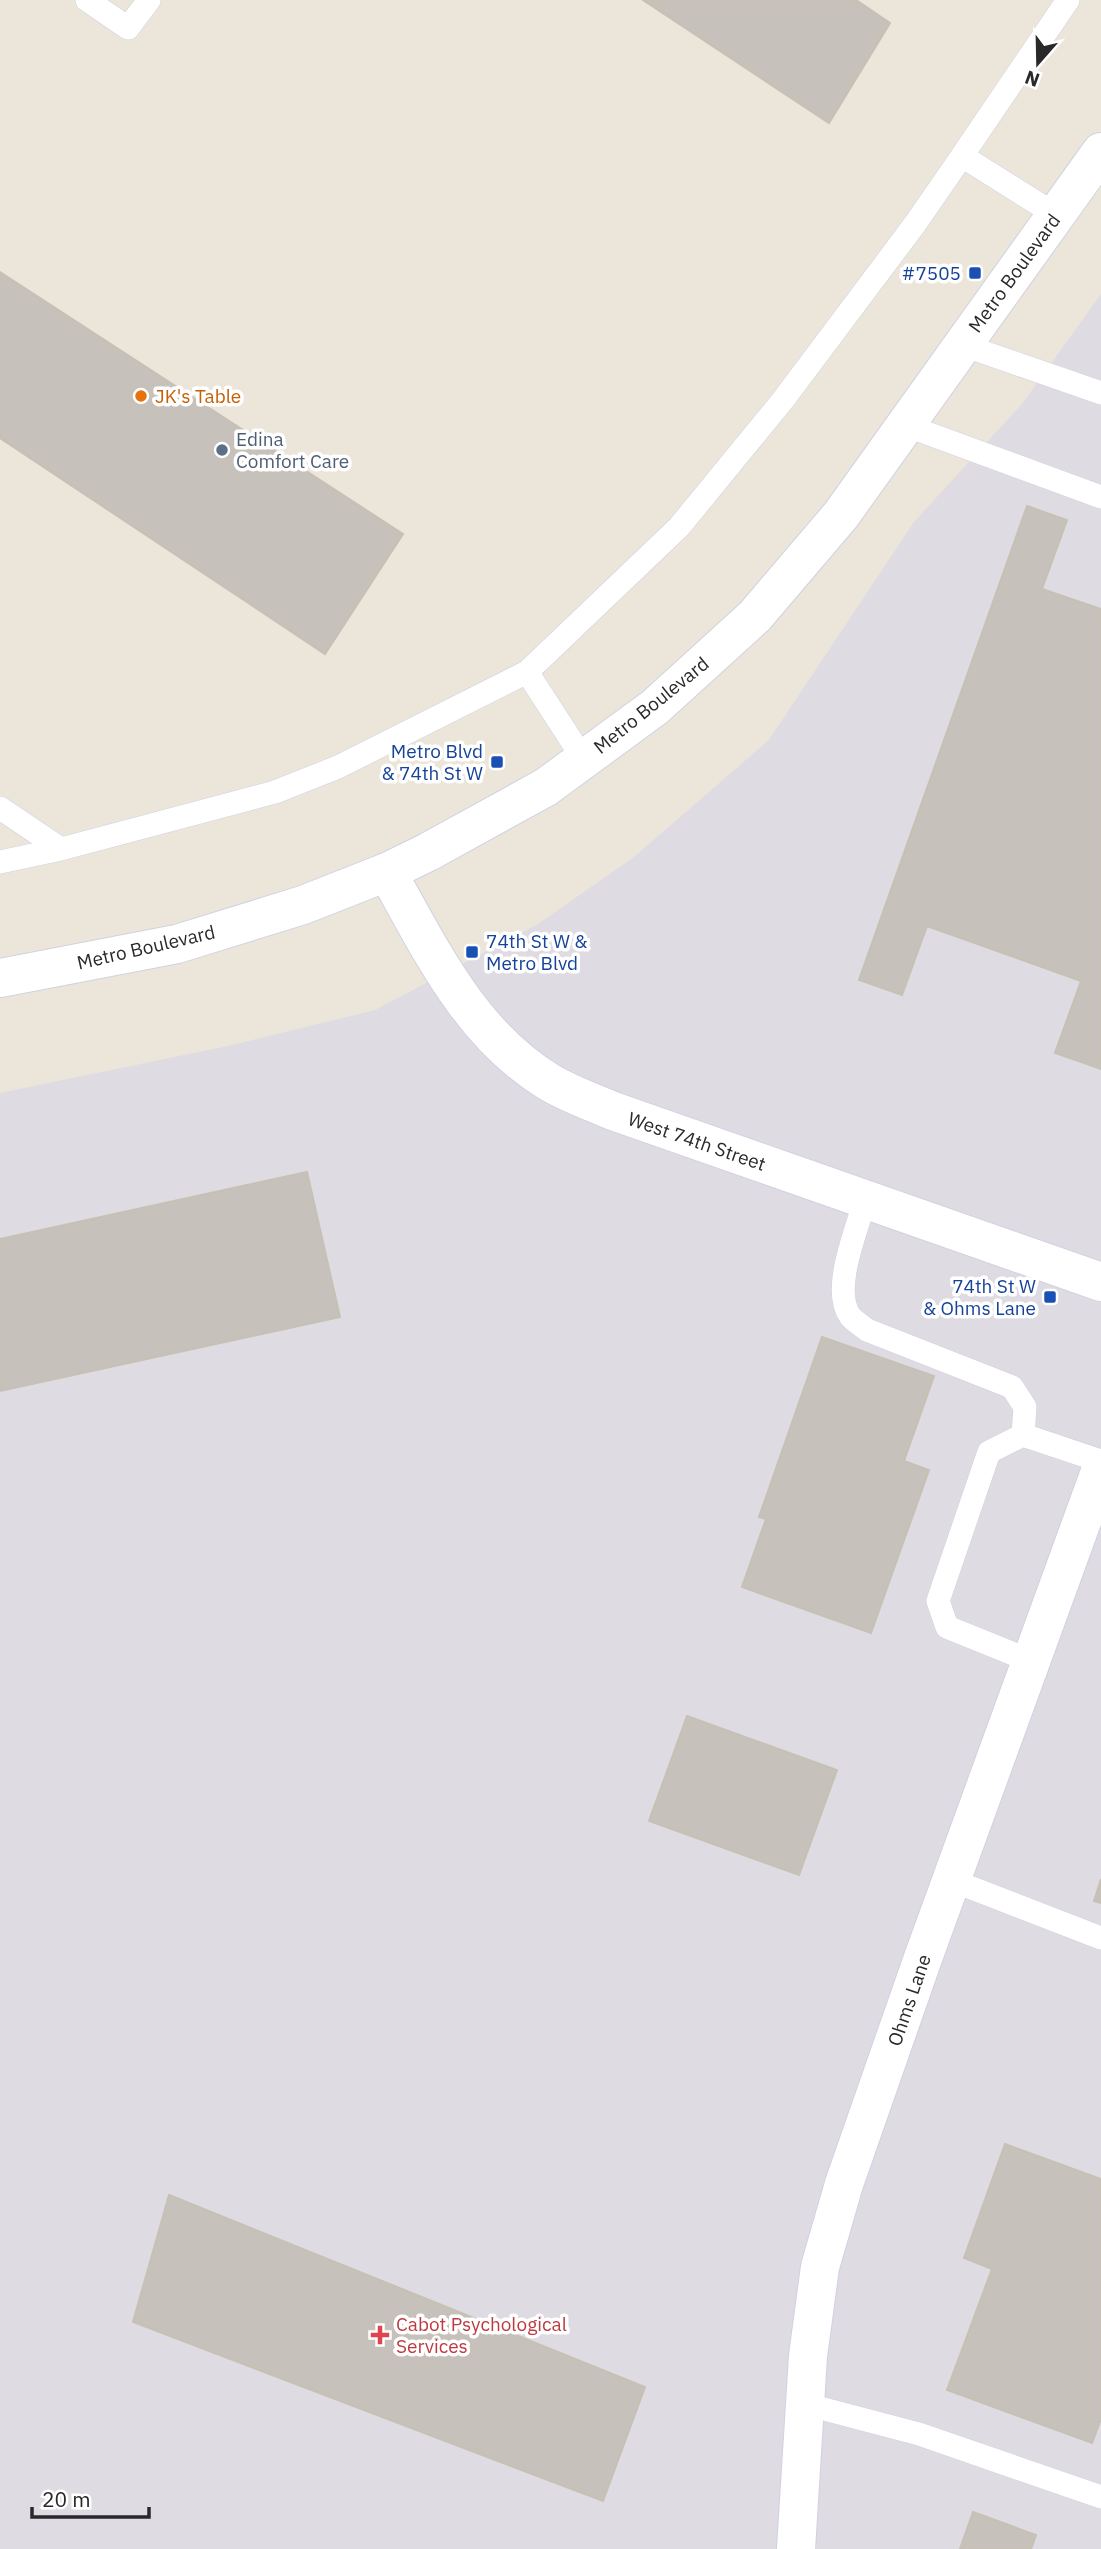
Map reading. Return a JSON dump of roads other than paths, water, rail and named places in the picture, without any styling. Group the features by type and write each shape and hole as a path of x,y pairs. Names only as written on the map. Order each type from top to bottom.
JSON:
{"street":[{"name":"Metro Boulevard","path":"0,978 177,944 303,905 387,872 546,787 655,707 755,616 841,515 1101,152"},
{"name":"West 74th Street","path":"387,872 464,1004 501,1045 549,1082 613,1111 1101,1282"},
{"name":"Ohms Lane","path":"796,2549 805,2404 820,2267 844,2184 951,1880 1099,1481"}],"lane":[{"path":"87,0 128,28 149,0"},
{"path":"0,862 61,849 275,792 338,767 527,672 679,527 783,400 915,224 1068,0"},
{"path":"962,156 1056,215"},
{"path":"963,345 1101,393"},
{"path":"905,425 1101,497"},
{"path":"527,672 584,760"},
{"path":"0,808 61,849"},
{"path":"865,1200 843,1277 843,1300 851,1317 867,1330 1012,1387 1025,1407 1023,1435"},
{"path":"1023,1435 1099,1481"},
{"path":"1023,1435 989,1452 938,1601 947,1628 1031,1661"},
{"path":"951,1880 1101,1938"},
{"path":"805,2404 919,2434 1101,2497"}],"place":[{"name":"#7505","path":"975,273"},
{"name":"JK's Table","path":"141,396"},
{"name":"Edina Comfort Care","path":"222,450"},
{"name":"Metro Blvd & 74th St W","path":"497,762"},
{"name":"74th St W & Metro Blvd","path":"472,952"},
{"name":"74th St W & Ohms Lane","path":"1050,1297"},
{"name":"Cabot Psychological Services","path":"380,2335"}]}
